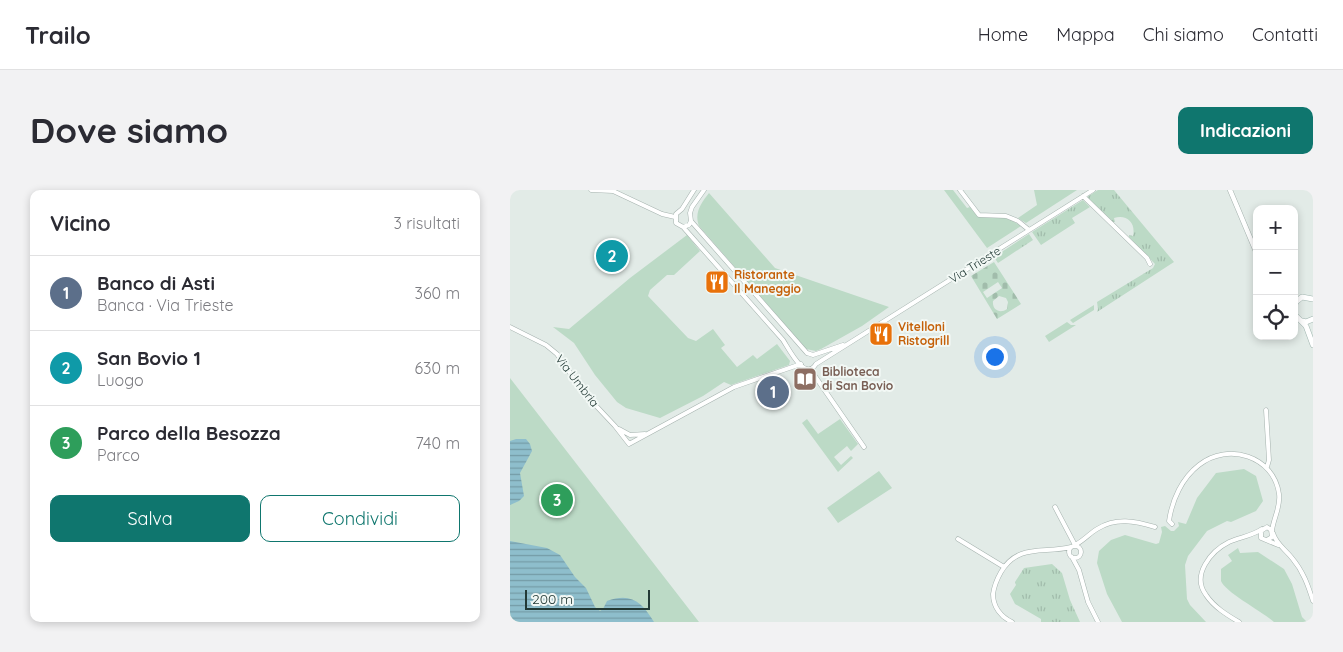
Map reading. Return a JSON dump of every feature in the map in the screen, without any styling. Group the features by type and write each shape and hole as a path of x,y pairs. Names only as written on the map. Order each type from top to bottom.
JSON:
{"main road":[{"path":"1298,301 1301,298 1307,297 1313,299"},
{"path":"1298,318 1306,326 1313,345"},
{"path":"1301,321 1313,320"}],"street":[{"path":"591,190 613,191 662,214 675,217"},
{"path":"620,190 625,196"},
{"path":"694,190 682,210 678,211 675,217 676,223 684,227 784,340 793,358 805,369 810,369 864,447"},
{"path":"704,190 692,207 690,213 691,221 804,356"},
{"path":"960,190 979,214 998,214 1010,217 1029,230"},
{"name":"Via Trieste","path":"857,340 1093,190"},
{"path":"1230,190 1255,250"},
{"path":"1083,196 1147,258 1150,264"},
{"path":"682,210 690,213"},
{"path":"684,227 688,226 691,221"},
{"name":"Via Umbria","path":"510,327 546,345 557,354 584,393 629,444 648,434"},
{"path":"804,356 833,350 857,340"},
{"path":"810,369 857,340"},
{"path":"813,355 816,359 816,364"},
{"path":"801,364 804,356"},
{"path":"648,434 734,387 801,364"},
{"path":"1266,410 1269,460 1267,468"},
{"name":"Via Umbria","path":"615,426 630,435 648,434"},
{"path":"1172,524 1169,521 1174,500 1186,479 1200,464 1220,456 1242,454 1249,456 1267,468 1275,480 1279,494 1278,506 1272,537 1267,540"},
{"path":"1055,508 1073,546"},
{"path":"1261,538 1260,532 1275,516"},
{"path":"1098,622 1088,602 1079,570 1069,552 1073,546 1106,524 1129,520 1155,527"},
{"path":"1239,622 1225,614 1206,596 1203,589 1202,575 1206,562 1214,552 1229,542 1263,528 1268,528 1273,532 1280,547"},
{"path":"1079,570 1084,541 1088,536"},
{"path":"1246,536 1261,538 1280,547 1299,567 1313,601"},
{"path":"958,539 1004,567"},
{"path":"1012,622 1001,615 994,602 995,586 1004,567 1011,560 1028,551 1053,550 1073,546 1079,547 1081,553"},
{"path":"1053,550 1077,558 1081,553"}],"green space":[{"path":"944,190 953,190 967,208 970,207 978,217 1001,217 1021,226 987,248"},
{"path":"1034,190 1077,190 1026,223 1018,218 1037,205"},
{"path":"1098,190 1114,190 1174,262 1097,312 1097,302 1153,268 1155,264 1129,237 1129,235 1133,236 1134,231 1130,221 1119,217 1114,218 1115,222 1113,222 1087,197"},
{"path":"709,193 775,268 889,307 862,326 821,349 816,351 806,349 699,226 698,212"},
{"path":"1083,200 1090,207 1072,218 1075,223 1041,245 1032,232"},
{"path":"1029,234 1033,240 998,263 994,257"},
{"path":"687,235 700,251 674,275 667,275 650,290 648,296 688,338 696,341 713,329 725,345 721,348 737,367 753,355 757,359 777,344 790,361 789,365 731,385 724,382 703,396 660,418 626,408 617,402 595,375 574,343 553,327 569,329 630,278"},
{"path":"994,262 1021,304 997,319 971,276","holes":["998,282 1002,288 987,298 983,292","999,296 1006,298 1008,302 1007,309 999,311 995,309 993,301"]},
{"path":"1094,305 1094,310 1073,323 1070,320"},
{"path":"1067,322 1071,325 1076,325 1049,342 1045,336"},
{"path":"510,378 699,622 510,622"},
{"path":"807,419 818,434 840,419 858,444 851,451 847,446 834,457 841,465 851,456 853,458 838,472 802,423"},
{"path":"1244,469 1256,476 1263,501 1256,511 1231,522 1227,521 1207,531 1188,556 1185,565 1187,599 1190,605 1206,622 1122,622 1107,594 1097,563 1099,551 1111,540 1125,535 1156,544 1159,543 1162,532 1161,527 1165,526 1174,531 1179,526 1178,522 1186,524 1197,498 1216,473"},
{"path":"879,471 892,488 838,523 827,508"},
{"path":"1238,548 1240,553 1258,552 1284,569 1292,584 1302,617 1307,622 1274,622 1224,586 1221,581 1221,569 1232,561 1228,555"},
{"path":"1052,564 1062,573 1070,600 1080,622 1041,622 1041,619 1015,604 1010,594 1024,568"}],"water":[{"path":"526,439 532,451 520,473 524,496 519,501 510,505 510,441"},
{"path":"510,541 547,548 560,555 575,577 586,588 595,607 600,611 607,601 615,598 629,598 640,604 654,622 510,622"}],"place":[{"name":"San Bovio 1","path":"612,256"},
{"name":"Ristorante Il Maneggio","path":"717,282"},
{"name":"Vitelloni Ristogrill","path":"881,334"},
{"name":"Biblioteca di San Bovio","path":"805,379"},
{"name":"Banco di Asti","path":"773,392"},
{"name":"Parco della Besozza","path":"557,500"}]}
